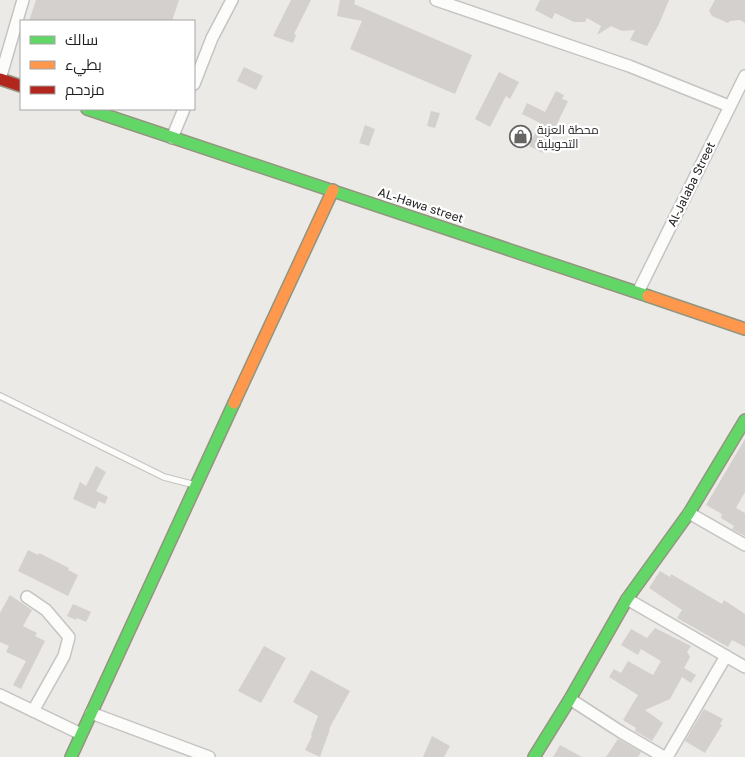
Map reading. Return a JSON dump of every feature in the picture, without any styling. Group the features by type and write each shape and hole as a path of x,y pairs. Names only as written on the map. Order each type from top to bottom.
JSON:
{"street":[{"path":"20,86 0,79 23,0"},
{"path":"195,81 212,38 232,0"},
{"path":"436,0 628,66 729,106"},
{"name":"Al-Jalaba Street","path":"638,292 729,106 742,90 745,76"},
{"name":"AL-Hawa street","path":"90,110 745,329"},
{"path":"172,138 184,110"},
{"path":"71,757 333,190"},
{"path":"534,757 570,699 627,599 689,513 745,420"},
{"path":"689,513 745,545"},
{"path":"27,597 46,610 68,636 64,656 33,711"},
{"path":"627,599 745,667"},
{"path":"570,699 620,732 666,757 726,656"},
{"path":"0,695 81,734"},
{"path":"91,713 209,757"}],"lane":[{"path":"0,396 164,477 196,485"}],"building":[{"path":"36,0 179,0 172,20 29,20"},
{"path":"291,0 311,0 294,34 296,35 293,43 273,36"},
{"path":"340,0 355,0 354,4 472,55 455,94 350,49 362,21 337,16"},
{"path":"540,0 669,0 647,46 630,40 635,30 622,31 611,26 597,35 601,26 587,18 585,22 574,22 555,13 552,19 535,10"},
{"path":"715,0 745,0 745,23 740,20 728,23 712,16 709,11"},
{"path":"244,67 263,76 256,90 237,81"},
{"path":"499,72 519,82 510,99 506,96 490,127 475,119"},
{"path":"556,91 564,95 562,99 568,101 543,153 529,146 540,123 522,114 527,103 545,112"},
{"path":"431,111 440,113 435,128 427,126"},
{"path":"365,125 375,129 369,146 359,143"},
{"path":"745,439 745,492 736,508 745,513 745,536 732,529 734,526 721,518 722,514 706,505"},
{"path":"96,466 106,472 96,491 108,497 105,504 99,501 95,509 73,499 80,482 86,486"},
{"path":"28,550 38,555 39,553 69,568 68,570 78,575 68,596 18,571"},
{"path":"660,571 670,577 671,574 722,604 724,600 745,614 745,647 732,640 728,647 677,618 682,610 649,588"},
{"path":"10,595 32,610 23,626 37,633 35,636 45,641 21,689 13,685 26,661 6,652 9,646 0,642 0,613"},
{"path":"73,604 91,612 86,622 67,616"},
{"path":"655,628 691,646 687,652 690,657 684,668 696,675 691,683 682,677 670,699 645,710 663,723 652,741 635,731 636,728 623,720 638,695 609,677 614,669 621,673 628,661 653,675 661,661 641,649 638,655 621,645 631,629 647,638"},
{"path":"264,646 286,658 261,703 238,691"},
{"path":"311,670 350,691 329,729 320,757 305,750 312,736 318,716 293,702"},
{"path":"704,709 723,719 720,724 722,725 705,753 685,741"},
{"path":"432,736 450,746 444,757 423,757"},
{"path":"618,739 641,752 638,757 606,757"},
{"path":"560,745 582,757 553,757"}],"traffic: fast":[{"path":"90,110 648,296"},
{"path":"71,757 234,403"},
{"path":"534,757 570,699 627,599 689,513 745,420"}],"traffic: slow":[{"path":"234,403 333,190"},
{"path":"648,296 745,329"}],"traffic: jam":[{"path":"0,79 20,86"}],"place":[{"name":"محطة العزبة التحويلية","path":"521,136"}]}
